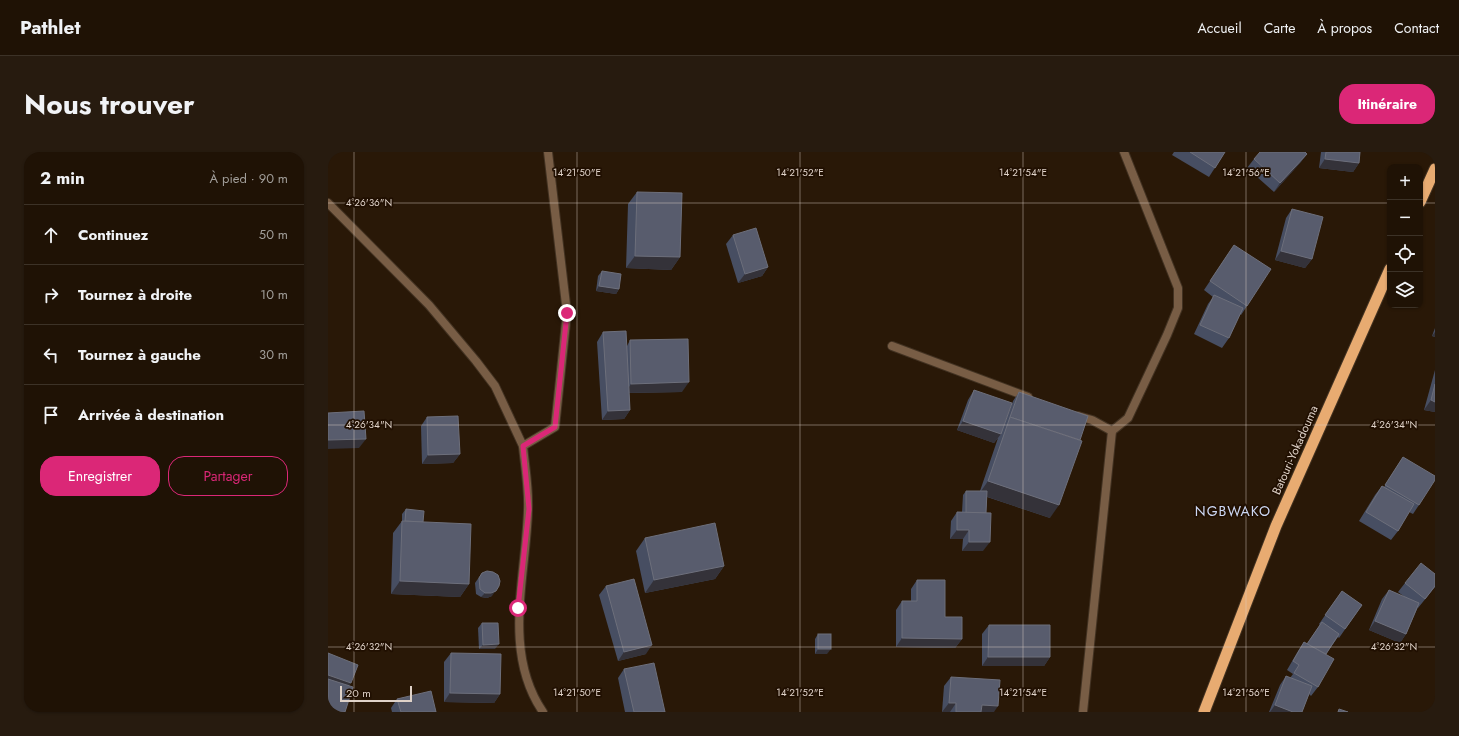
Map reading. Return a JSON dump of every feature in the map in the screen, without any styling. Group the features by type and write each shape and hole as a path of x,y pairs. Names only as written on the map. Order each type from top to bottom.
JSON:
{"highway":[{"path":"1421,200 1435,169"},
{"name":"Batouri-Yokadouma","path":"1204,712 1276,526 1389,272"}],"street":[{"path":"523,446 555,427 567,313 548,152"},
{"path":"1083,712 1112,431 1128,418 1178,308 1178,288 1124,152"},
{"path":"328,203 429,305 481,366 494,386 523,446 529,509 518,608 522,662 530,688 544,712"},
{"path":"892,346 1033,399"},
{"path":"1070,414 1092,420 1112,431"}],"building":[{"path":"1190,152 1225,152 1215,168"},
{"path":"1260,152 1305,152 1307,154 1280,183 1254,159"},
{"path":"1326,152 1360,152 1359,163 1325,159"},
{"path":"637,192 682,193 680,257 635,256"},
{"path":"1292,209 1323,217 1312,259 1281,251"},
{"path":"756,228 768,267 745,274 733,235"},
{"path":"1234,245 1271,269 1247,306 1210,281"},
{"path":"602,271 621,274 619,289 599,286"},
{"path":"1214,295 1243,308 1229,338 1200,325"},
{"path":"626,331 630,410 608,411 603,332"},
{"path":"688,339 689,382 631,384 630,340"},
{"path":"1435,384 1435,402 1431,400"},
{"path":"974,390 1012,403 1001,434 963,421"},
{"path":"1019,392 1088,416 1080,440 1010,417"},
{"path":"364,411 366,439 328,440 328,413"},
{"path":"458,416 460,454 428,455 427,417"},
{"path":"1010,417 1082,441 1059,505 988,481"},
{"path":"1403,457 1435,476 1435,480 1419,505 1385,485"},
{"path":"1382,486 1414,504 1398,531 1366,512"},
{"path":"966,491 987,491 986,513 966,513"},
{"path":"406,509 424,511 423,522 405,521"},
{"path":"957,512 991,513 990,542 969,542 969,530 957,530"},
{"path":"402,521 471,524 469,584 400,581"},
{"path":"715,523 724,566 654,580 645,538"},
{"path":"1421,563 1435,574 1435,586 1425,599 1405,583"},
{"path":"487,571 498,575 500,581 496,591 491,593 485,593 480,589 479,578 482,573"},
{"path":"634,579 652,645 624,652 606,586"},
{"path":"917,580 945,580 945,617 962,617 962,639 902,638 902,601 917,601"},
{"path":"1389,590 1419,603 1406,634 1375,621"},
{"path":"1342,591 1362,605 1345,629 1325,615"},
{"path":"1322,622 1339,634 1326,654 1307,644"},
{"path":"482,623 498,623 499,644 483,645"},
{"path":"989,625 1050,625 1050,657 988,657"},
{"path":"818,634 831,634 831,649 818,649"},
{"path":"1304,642 1334,659 1318,687 1294,673 1299,665 1293,661"},
{"path":"328,653 358,665 351,683 328,675"},
{"path":"451,653 501,654 500,694 450,693"},
{"path":"654,663 665,712 634,712 624,669"},
{"path":"1286,676 1312,686 1302,712 1293,712 1275,705"},
{"path":"951,677 1000,680 998,706 982,705 981,712 956,712 956,703 949,703"},
{"path":"328,679 353,687 345,712 328,711"},
{"path":"431,691 436,712 401,712 397,699"},
{"path":"1339,709 1348,712 1338,712"}],"district":[{"name":"NGBWAKO","path":"1233,511"}],"route":[{"path":"518,608 529,509 523,446 555,427 567,313"}]}
